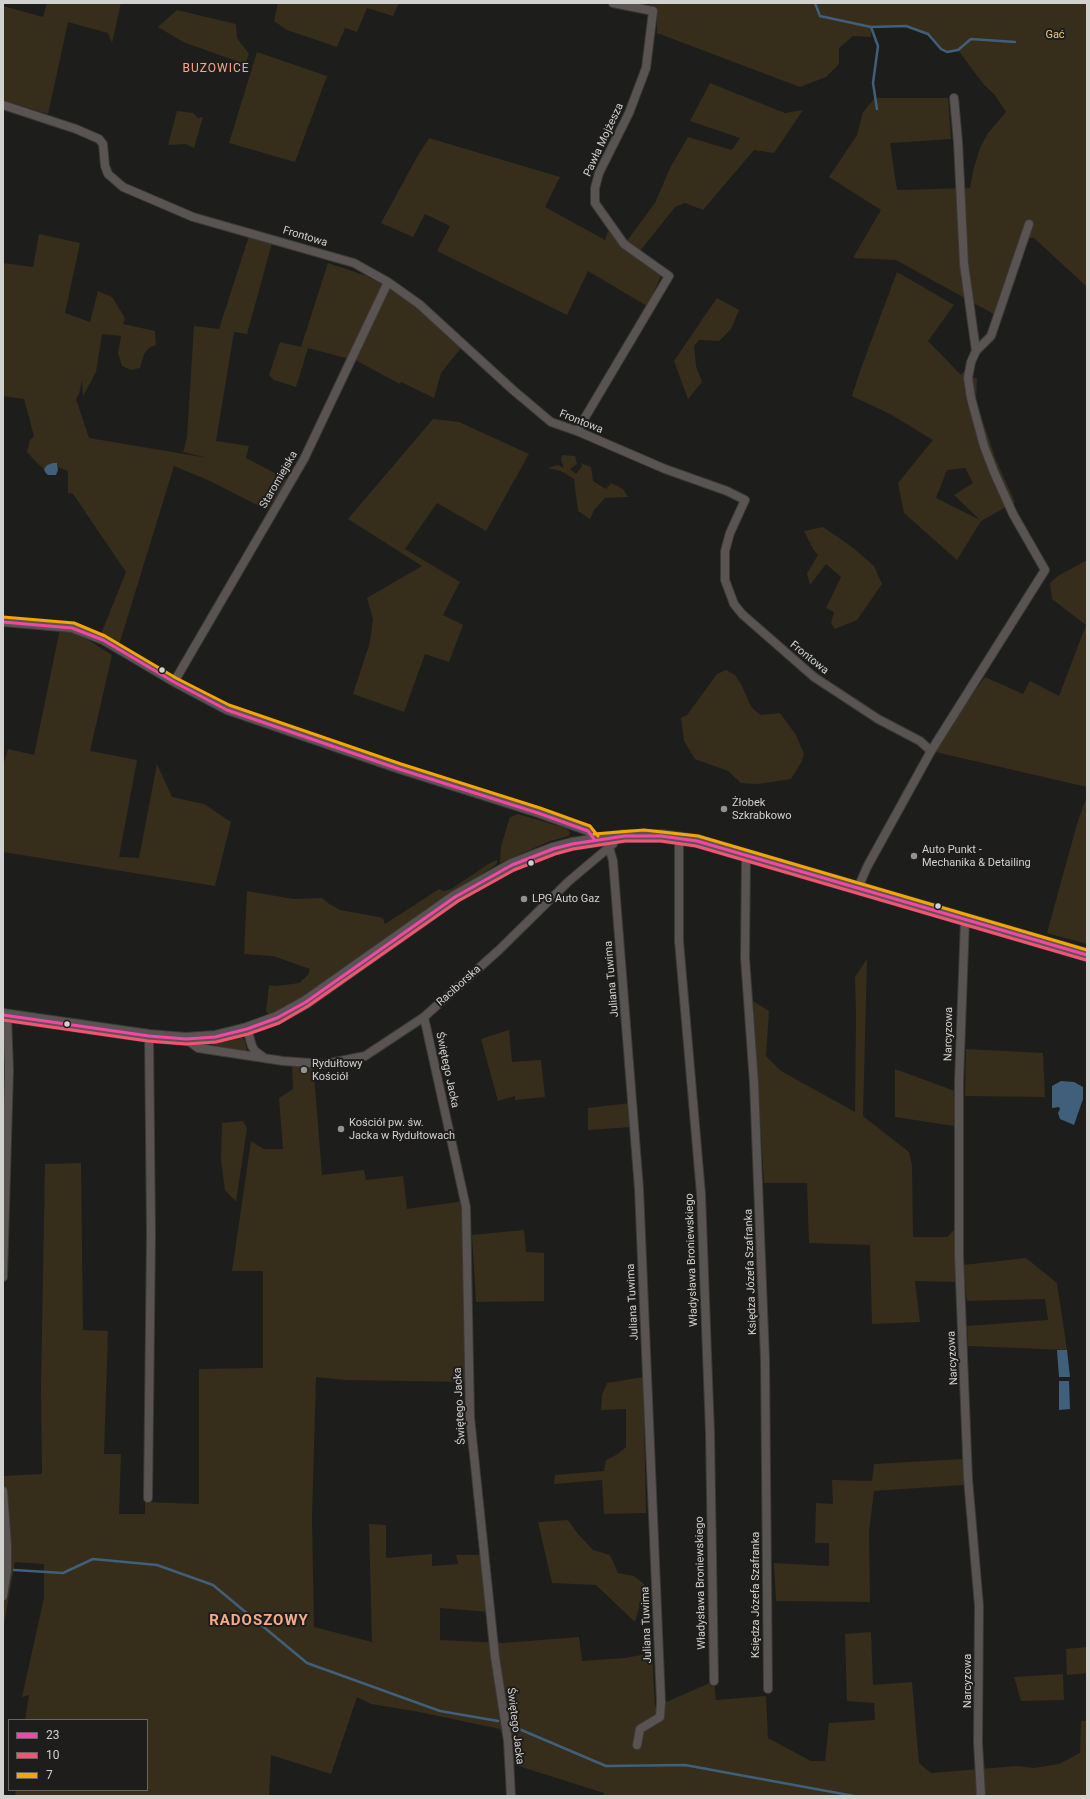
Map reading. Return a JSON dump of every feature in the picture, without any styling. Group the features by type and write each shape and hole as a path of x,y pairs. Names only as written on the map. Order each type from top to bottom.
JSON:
{"main road":[{"name":"Raciborska","path":"5,1015 149,1036 186,1039 215,1037 247,1029 277,1018 306,1002 455,897 506,868 553,848 594,839 620,836 644,835 678,838 859,883 964,920 1087,955"}],"street":[{"name":"Pawła Mojżesza","path":"577,431 669,276 624,244 595,203 595,188 599,173 629,113 646,68 653,11 613,3"},
{"path":"954,98 958,142 964,264 976,351"},
{"name":"Frontowa","path":"3,105 76,129 99,139 103,144 105,166 108,174 123,187 192,217 354,263 388,282 419,304 513,390 551,422 577,431 665,469 727,491 745,500 730,533 725,551 724,563 727,586 738,609 782,651 814,677 878,719 920,741 931,750"},
{"path":"859,883 931,750 1045,570 1013,514 994,472 984,446 969,389 968,378 971,362 976,351 991,336 1029,224"},
{"name":"Staromiejska","path":"174,682 304,459 388,282"},
{"path":"3,622 72,628 102,640 174,682 227,710 399,769 552,818 588,831 594,839"},
{"name":"Raciborska","path":"186,1039 198,1048 283,1061 324,1064 365,1056 424,1017 499,950 569,881 620,836"},
{"name":"Władysława Broniewskiego","path":"678,838 679,940 701,1194 710,1433 714,1681"},
{"name":"Juliana Tuwima","path":"609,847 614,869 639,1188 661,1702 660,1717 640,1729 637,1745"},
{"name":"Księdza Józefa Szafranka","path":"746,855 745,958 754,1091 765,1359 768,1688"},
{"name":"Narcyzowa","path":"964,920 959,1081 959,1256 968,1479 979,1606 978,1742 981,1796"},
{"path":"3,1277 9,1070 5,1015"},
{"name":"Świętego Jacka","path":"424,1017 466,1207 470,1417 495,1657 508,1741 511,1796"},
{"path":"247,1029 255,1051 264,1058"},
{"path":"148,1498 151,1218 149,1036"},
{"path":"3,1491 7,1545 7,1571 3,1596"}],"green space":[{"path":"47,3 121,3 112,43 108,33 68,22 48,114 3,100 3,6 43,17"},
{"path":"278,3 399,3 393,16 367,8 357,32 345,28 337,47 287,30 274,21"},
{"name":"Gać","path":"1087,3 1087,287 1034,238 1024,238 999,317 896,260 853,258 881,210 829,177 857,135 863,112 875,98 948,98 951,139 890,143 897,190 970,188 973,171 980,148 988,133 1006,112 995,95 984,85 958,50 947,52 941,49 928,34 906,26 871,27 871,37 853,36 839,48 839,64 826,77 800,87 657,33 657,9 649,4"},
{"path":"177,10 236,24 237,38 249,54 245,64 183,42 158,27"},
{"path":"257,52 327,76 295,162 229,143"},
{"path":"710,83 785,113 803,110 774,153 754,150 703,210 685,203 675,207 640,251 626,242 655,203 670,168 688,137 732,150 740,138 690,121"},
{"path":"177,111 193,113 198,118 203,117 194,148 186,144 168,145"},
{"path":"429,138 560,177 545,207 605,240 608,231 661,276 647,306 588,271 567,315 437,251 450,226 425,214 413,237 381,223"},
{"path":"39,234 80,243 65,313 90,322 98,291 112,297 125,318 123,324 155,331 156,345 149,348 144,354 140,368 131,370 122,366 118,353 121,336 102,334 96,372 83,396 82,380 79,394 76,399 89,438 208,458 183,452 187,438 194,326 219,329 249,236 272,243 247,334 234,332 216,441 249,446 246,458 288,480 267,510 210,481 174,466 119,645 101,634 126,572 73,494 68,493 68,471 58,467 57,463 47,465 44,469 27,452 30,440 34,436 24,399 3,396 3,263 33,267"},
{"path":"328,263 367,276 403,296 461,348 441,373 434,398 401,382 400,384 357,361 308,348 296,387 274,380 269,375 280,342 301,347"},
{"path":"897,272 954,305 928,341 961,375 963,372 977,379 976,401 996,460 1015,502 981,521 957,560 904,513 898,483 933,440 890,414 852,396","holes":["965,468 973,483 954,495 980,520 936,498 947,470"]},
{"path":"717,298 739,310 731,329 719,341 699,340 694,346 696,366 702,382 688,399 674,361"},
{"path":"433,419 459,422 529,454 486,531 437,503 405,549 460,582 443,615 463,625 449,662 425,654 404,712 353,694 370,642 373,619 367,598 422,566 348,519"},
{"path":"562,455 575,456 577,464 570,469 576,474 582,466 581,463 591,467 593,481 606,489 611,483 623,489 628,497 605,498 594,510 590,519 578,511 574,479 561,471 547,468 558,465 564,468 561,460"},
{"path":"823,527 852,547 874,566 882,584 857,620 835,629 831,623 834,612 826,608 841,577 826,564 810,585 807,573 818,555 813,549 804,531"},
{"path":"1087,560 1087,787 931,751 985,677 1023,694 1030,681 1059,696 1086,625 1052,599 1050,583 1058,576"},
{"path":"60,629 77,633 112,655 90,751 137,760 119,857 139,858 157,764 172,797 204,804 231,822 215,886 3,852 3,767 8,749 34,755"},
{"path":"726,670 735,675 742,686 751,707 761,715 780,713 796,735 804,754 801,763 791,779 758,784 741,783 728,771 695,759 684,741 681,718 687,715 717,674"},
{"path":"1087,796 1087,944 1047,933 1077,824"},
{"path":"518,814 565,828 570,832 569,836 550,841 500,863 501,846 510,817"},
{"path":"497,860 497,863 494,866 449,896 317,990 269,1014 266,1011 269,985 277,986 299,983 308,975 310,969 273,956 244,954 247,891 293,899 322,898 340,910 379,917 383,919 385,924 439,889 444,891 451,889"},
{"path":"867,959 863,1116 909,1152 912,1165 913,1237 947,1237 954,1230 956,1282 915,1281 920,1322 872,1324 870,1245 809,1243 807,1183 764,1183 753,1001 769,1011 766,1056 781,1071 855,1112 855,977"},
{"path":"509,1030 512,1062 541,1060 545,1097 515,1100 515,1096 498,1101 481,1039"},
{"path":"242,1037 245,1041 247,1050 245,1051 212,1045 213,1042"},
{"path":"966,1049 1043,1053 1045,1097 965,1096"},
{"path":"292,1062 313,1063 322,1175 364,1170 366,1180 403,1176 407,1209 465,1201 469,1382 345,1380 316,1377 312,1518 314,1627 372,1642 369,1524 386,1525 386,1558 432,1554 432,1566 458,1564 456,1555 481,1555 489,1612 440,1608 440,1640 503,1643 579,1637 582,1661 625,1658 652,1653 655,1707 714,1681 716,1700 766,1696 768,1738 811,1761 825,1761 829,1723 875,1720 874,1703 847,1701 845,1634 871,1632 873,1685 912,1682 919,1763 931,1773 1017,1766 1034,1768 1059,1764 1080,1753 1081,1721 1087,1721 1087,1796 604,1796 604,1793 509,1763 509,1752 500,1729 414,1711 371,1704 357,1697 331,1774 271,1755 269,1796 15,1796 16,1791 148,1791 148,1719 25,1719 29,1695 22,1697 44,1598 44,1564 15,1562 3,1630 3,1476 42,1474 41,1387 45,1164 81,1163 83,1330 108,1331 104,1454 121,1454 119,1514 145,1514 145,1502 199,1504 199,1369 263,1368 263,1271 232,1271 251,1141 264,1149 283,1149 279,1098 293,1089"},
{"path":"895,1069 955,1091 954,1126 895,1117"},
{"path":"631,1103 632,1127 588,1130 588,1108"},
{"path":"243,1121 247,1128 236,1202 225,1190 221,1160 222,1123"},
{"path":"524,1230 526,1252 544,1253 544,1301 476,1302 472,1235"},
{"path":"1026,1258 1057,1283 1067,1350 968,1346 967,1326 1048,1320 1045,1299 967,1301 963,1265"},
{"path":"643,1377 646,1513 604,1514 602,1480 554,1484 555,1475 604,1471 606,1460 618,1454 626,1447 626,1409 601,1410 602,1395 607,1383"},
{"path":"963,1459 963,1485 874,1491 869,1532 870,1602 776,1601 774,1563 829,1566 829,1543 815,1543 816,1503 833,1504 832,1480 872,1481 874,1464"},
{"path":"568,1520 578,1534 593,1550 610,1555 618,1573 634,1576 645,1585 635,1622 596,1585 552,1583 538,1522"},
{"path":"1087,1647 1087,1673 1067,1675 1066,1649"},
{"path":"1063,1674 1064,1700 1021,1701 1014,1677"}],"water":[{"path":"57,463 58,470 56,475 48,475 44,469 47,465"},
{"path":"1061,1081 1074,1082 1083,1087 1083,1099 1074,1125 1060,1119 1058,1113 1060,1109 1059,1107 1052,1108 1052,1086"},
{"path":"1057,1350 1067,1350 1070,1377 1059,1377"},
{"path":"1059,1381 1069,1381 1070,1409 1059,1410"}],"waterway":[{"path":"815,3 820,16 871,27 906,26 928,34 941,49 947,52 958,50 971,39 1015,42"},
{"path":"871,27 878,46 873,83 877,109"},
{"path":"14,1570 63,1573 93,1559 157,1565 213,1585 307,1663 440,1711 498,1721"},
{"path":"512,1726 606,1766 685,1765 854,1796"}],"transit line":[{"name":"7","path":"3,617 74,623 105,636 176,678 229,705 401,764 540,808 590,826 598,836"},
{"name":"23","path":"3,622 72,628 103,640 174,682 227,710 399,769 538,813 588,831 594,839"},
{"name":"7","path":"594,834 644,830 698,836 1087,950"},
{"name":"23","path":"3,1015 149,1036 186,1039 215,1037 247,1029 277,1018 306,1002 455,897 512,865 553,849 572,844 625,836 661,836 697,841 1087,955"},
{"name":"10","path":"3,1020 148,1041 186,1044 216,1042 248,1034 279,1023 308,1006 458,901 514,870 555,854 573,849 625,841 661,841 696,846 1086,960"}],"place":[{"name":"Żłobek Szkrabkowo","path":"724,809"},
{"name":"Auto Punkt - Mechanika & Detailing","path":"914,856"},
{"name":"LPG Auto Gaz","path":"524,899"},
{"name":"Rydułtowy Kościół","path":"304,1070"},
{"name":"Kościół pw. św. Jacka w Rydułtowach","path":"341,1129"}],"district":[{"name":"BUZOWICE","path":"216,69"},
{"name":"RADOSZOWY","path":"259,1621"}]}
